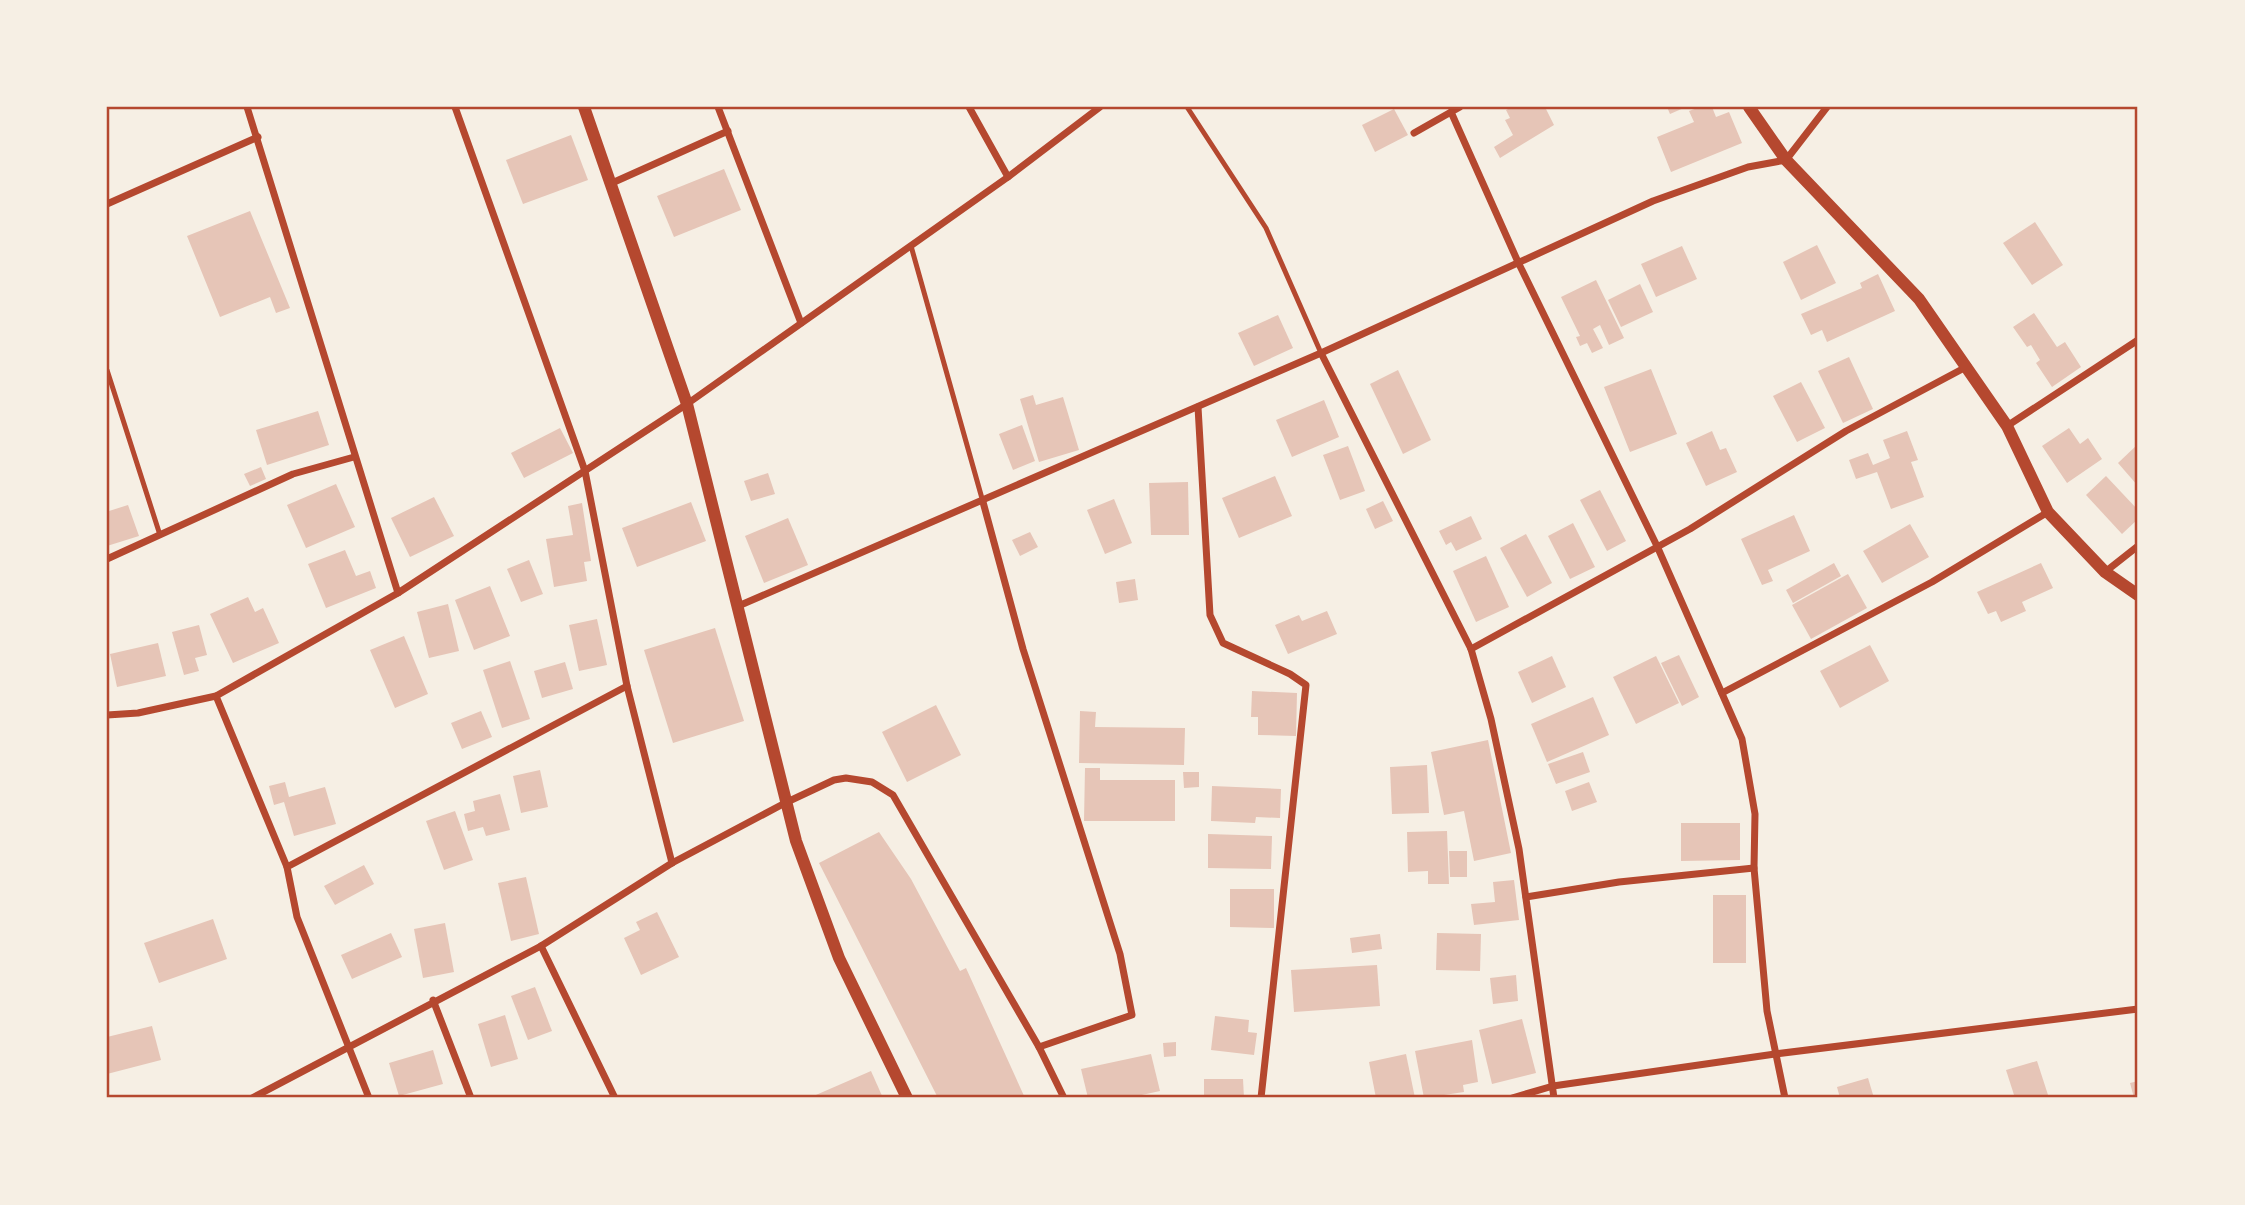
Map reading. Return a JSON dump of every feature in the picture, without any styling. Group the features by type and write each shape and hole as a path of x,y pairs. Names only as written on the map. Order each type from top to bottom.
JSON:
{"street":[{"path":"247,107 398,593"},
{"path":"455,107 585,471 627,686 672,863"},
{"path":"584,107 687,404 785,803 815,898 839,958 907,1098"},
{"path":"718,107 801,323"},
{"path":"970,107 1008,177"},
{"path":"107,715 138,713 216,696 398,593 687,404 1008,177 1100,107"},
{"path":"1414,133 1460,107"},
{"path":"1749,107 1786,160 1919,299 1968,366 2007,426 2048,512 2105,572 2138,596"},
{"path":"736,607 1321,354 1653,201 1748,167 1786,160 1827,107"},
{"path":"1451,112 1518,262 1657,546 1744,751 1755,814 1754,868 1767,1011 1784,1098"},
{"path":"612,183 728,131"},
{"path":"107,204 258,137"},
{"path":"2007,426 2138,341"},
{"path":"1321,354 1471,649 1490,719 1526,897 1554,1098"},
{"path":"1471,649 1690,529 1846,431 1968,366"},
{"path":"1198,407 1210,615 1223,643 1290,674 1306,685 1261,1098"},
{"path":"107,559 293,474 354,457"},
{"path":"983,502 1023,649 1120,954 1132,1015 1039,1047"},
{"path":"1722,694 1932,582 2048,512"},
{"path":"2105,572 2138,546"},
{"path":"287,867 627,686"},
{"path":"216,696 287,867 297,917 369,1098"},
{"path":"252,1098 433,1000 541,946 672,863 785,803 834,780 846,778 872,782 893,795 1039,1047 1064,1098"},
{"path":"1526,897 1619,882 1754,868"},
{"path":"541,946 615,1098"},
{"path":"433,1000 471,1098"},
{"path":"1512,1098 1553,1086 1775,1054 2138,1009"}],"lane":[{"path":"1186,107 1266,228 1321,354"},
{"path":"911,246 983,502"},
{"path":"107,370 160,535"}],"building":[{"path":"1512,107 1545,107 1554,125 1500,158 1494,147 1513,135 1505,120 1510,118 1506,110"},
{"path":"1667,107 1686,107 1670,114"},
{"path":"1712,107 1716,117 1729,112 1742,143 1671,172 1657,137 1694,122 1689,111"},
{"path":"1394,109 1408,135 1375,152 1362,125"},
{"path":"571,135 588,180 523,204 506,160"},
{"path":"724,169 741,210 674,237 657,196"},
{"path":"250,211 290,308 276,313 270,297 220,317 187,236"},
{"path":"2035,222 2063,265 2032,285 2003,243"},
{"path":"1817,245 1836,283 1801,300 1783,262"},
{"path":"1682,246 1697,279 1656,297 1641,264"},
{"path":"1878,274 1895,311 1827,342 1822,330 1811,335 1801,314 1862,288 1860,283"},
{"path":"1596,280 1624,338 1609,345 1600,325 1593,329 1603,348 1592,353 1587,343 1580,346 1576,337 1580,336 1561,297"},
{"path":"1640,284 1653,312 1621,327 1608,300"},
{"path":"2034,313 2057,347 2065,342 2081,367 2052,387 2036,363 2040,360 2031,345 2027,347 2013,327"},
{"path":"1278,315 1293,348 1254,366 1238,333"},
{"path":"1849,357 1873,409 1843,423 1818,371"},
{"path":"1651,369 1677,434 1630,452 1604,387"},
{"path":"1398,370 1431,440 1403,454 1370,384"},
{"path":"1801,382 1825,428 1797,442 1773,396"},
{"path":"1033,395 1036,405 1063,397 1079,450 1039,462 1020,399"},
{"path":"1324,400 1339,437 1292,457 1276,420"},
{"path":"318,411 329,445 267,465 256,430"},
{"path":"1022,425 1035,461 1013,470 999,434"},
{"path":"560,428 573,453 524,478 511,453"},
{"path":"2069,428 2080,444 2088,438 2102,459 2067,483 2042,446"},
{"path":"1712,431 1720,450 1726,448 1737,472 1706,486 1686,443"},
{"path":"1907,431 1918,460 1911,462 1924,497 1891,509 1877,472 1856,479 1849,460 1868,453 1873,465 1890,458 1883,440"},
{"path":"2138,444 2138,486 2118,463"},
{"path":"1348,446 1365,491 1340,500 1323,455"},
{"path":"261,467 266,479 250,486 244,474"},
{"path":"768,473 775,494 751,501 744,481"},
{"path":"1275,476 1292,516 1239,538 1222,498"},
{"path":"2106,476 2138,510 2138,519 2122,534 2086,495"},
{"path":"1188,482 1189,535 1151,535 1149,483"},
{"path":"336,484 355,527 306,548 287,505"},
{"path":"1600,490 1626,541 1607,551 1580,500"},
{"path":"434,497 454,536 410,557 391,518"},
{"path":"1114,499 1132,543 1105,554 1087,510"},
{"path":"1383,501 1393,521 1375,529 1366,509"},
{"path":"691,502 706,541 637,567 622,528"},
{"path":"582,503 591,561 584,562 587,581 554,587 546,539 573,535 568,506"},
{"path":"107,504 109,511 128,505 139,536 107,546"},
{"path":"1794,515 1810,551 1768,570 1773,581 1762,585 1741,539"},
{"path":"1471,516 1482,539 1456,551 1451,542 1446,545 1439,531"},
{"path":"788,518 808,565 764,583 745,536"},
{"path":"1573,523 1595,567 1570,579 1548,536"},
{"path":"1910,524 1929,557 1882,583 1863,551"},
{"path":"1030,532 1038,547 1020,556 1012,540"},
{"path":"1526,534 1552,583 1527,597 1500,548"},
{"path":"345,550 356,576 370,571 376,588 326,608 308,564"},
{"path":"1486,556 1509,607 1476,622 1453,571"},
{"path":"529,560 543,594 521,602 507,569"},
{"path":"1834,563 1841,576 1793,603 1786,590"},
{"path":"2041,563 2053,588 2022,602 2026,611 2001,622 1996,611 1988,614 1977,592"},
{"path":"1848,574 1867,608 1811,639 1792,605"},
{"path":"1135,579 1138,600 1119,603 1116,582"},
{"path":"490,586 510,636 474,650 455,600"},
{"path":"248,597 255,612 263,608 279,643 233,663 210,614"},
{"path":"448,604 459,651 429,658 417,612"},
{"path":"1327,611 1337,634 1288,654 1275,625 1299,615 1302,621"},
{"path":"597,619 607,665 579,671 569,625"},
{"path":"199,625 207,655 195,658 199,671 184,675 172,632"},
{"path":"715,628 744,721 673,743 644,650"},
{"path":"404,636 428,694 395,708 370,650"},
{"path":"158,643 166,676 117,687 110,654"},
{"path":"1870,645 1889,681 1840,708 1820,671"},
{"path":"1679,655 1699,697 1682,706 1661,663"},
{"path":"1552,656 1566,687 1532,703 1518,672"},
{"path":"1656,656 1679,703 1636,724 1613,677"},
{"path":"510,661 530,719 502,728 483,670"},
{"path":"565,662 573,689 542,698 534,671"},
{"path":"1252,691 1297,693 1296,736 1258,735 1258,717 1251,717"},
{"path":"1593,697 1609,735 1547,762 1531,724"},
{"path":"936,705 961,755 907,782 882,732"},
{"path":"481,711 492,737 462,749 451,723"},
{"path":"1080,711 1096,712 1095,727 1185,728 1184,765 1079,763"},
{"path":"1488,740 1511,853 1474,861 1464,811 1444,815 1431,752"},
{"path":"1583,752 1590,772 1556,784 1548,764"},
{"path":"1427,765 1429,813 1392,814 1390,767"},
{"path":"1085,768 1100,768 1100,780 1175,780 1175,821 1084,821"},
{"path":"540,770 548,807 521,813 513,776"},
{"path":"1183,772 1199,772 1199,787 1184,788"},
{"path":"285,782 289,797 325,787 336,824 294,836 284,802 274,805 269,786"},
{"path":"1589,782 1597,802 1572,811 1565,791"},
{"path":"1212,786 1281,789 1280,818 1256,817 1255,823 1211,821"},
{"path":"500,794 510,830 486,836 483,827 468,831 464,814 475,811 473,801"},
{"path":"455,811 473,860 444,870 426,821"},
{"path":"1681,823 1740,823 1740,860 1681,861"},
{"path":"1447,831 1449,884 1428,884 1428,871 1408,872 1407,832"},
{"path":"879,832 911,879 960,971 966,968 1025,1098 938,1098 819,863"},
{"path":"1208,834 1272,836 1271,869 1208,868"},
{"path":"1449,851 1467,851 1467,877 1450,877"},
{"path":"364,865 374,884 335,905 324,886"},
{"path":"526,877 539,934 511,941 498,883"},
{"path":"1514,880 1519,920 1474,925 1471,904 1495,902 1493,882"},
{"path":"1230,889 1274,889 1274,928 1230,927"},
{"path":"1713,895 1746,895 1746,963 1713,963"},
{"path":"657,912 679,957 641,975 624,938 640,930 636,922"},
{"path":"213,919 227,959 159,983 144,943"},
{"path":"445,923 454,972 423,978 414,929"},
{"path":"391,933 402,957 352,979 341,955"},
{"path":"1437,933 1481,934 1480,971 1436,970"},
{"path":"1380,934 1382,949 1352,953 1350,938"},
{"path":"1377,965 1380,1006 1294,1012 1291,970"},
{"path":"1516,975 1518,1001 1493,1004 1490,978"},
{"path":"535,987 552,1031 528,1040 511,996"},
{"path":"505,1015 518,1059 491,1067 478,1024"},
{"path":"1215,1016 1249,1020 1248,1032 1257,1033 1254,1055 1211,1050"},
{"path":"1522,1019 1536,1073 1492,1084 1479,1030"},
{"path":"152,1026 161,1060 107,1074 107,1037"},
{"path":"1472,1040 1478,1082 1463,1085 1464,1092 1424,1098 1415,1051"},
{"path":"1176,1042 1176,1056 1164,1057 1163,1043"},
{"path":"433,1050 443,1084 399,1096 389,1063"},
{"path":"1151,1054 1160,1091 1128,1098 1088,1098 1081,1069"},
{"path":"1406,1054 1415,1098 1376,1098 1369,1062"},
{"path":"2037,1061 2049,1098 2015,1098 2006,1070"},
{"path":"871,1071 883,1098 809,1098"},
{"path":"1868,1078 1874,1098 1840,1098 1837,1087"},
{"path":"1204,1079 1243,1079 1244,1098 1204,1098"},
{"path":"2138,1081 2138,1098 2134,1098 2130,1083"}]}
